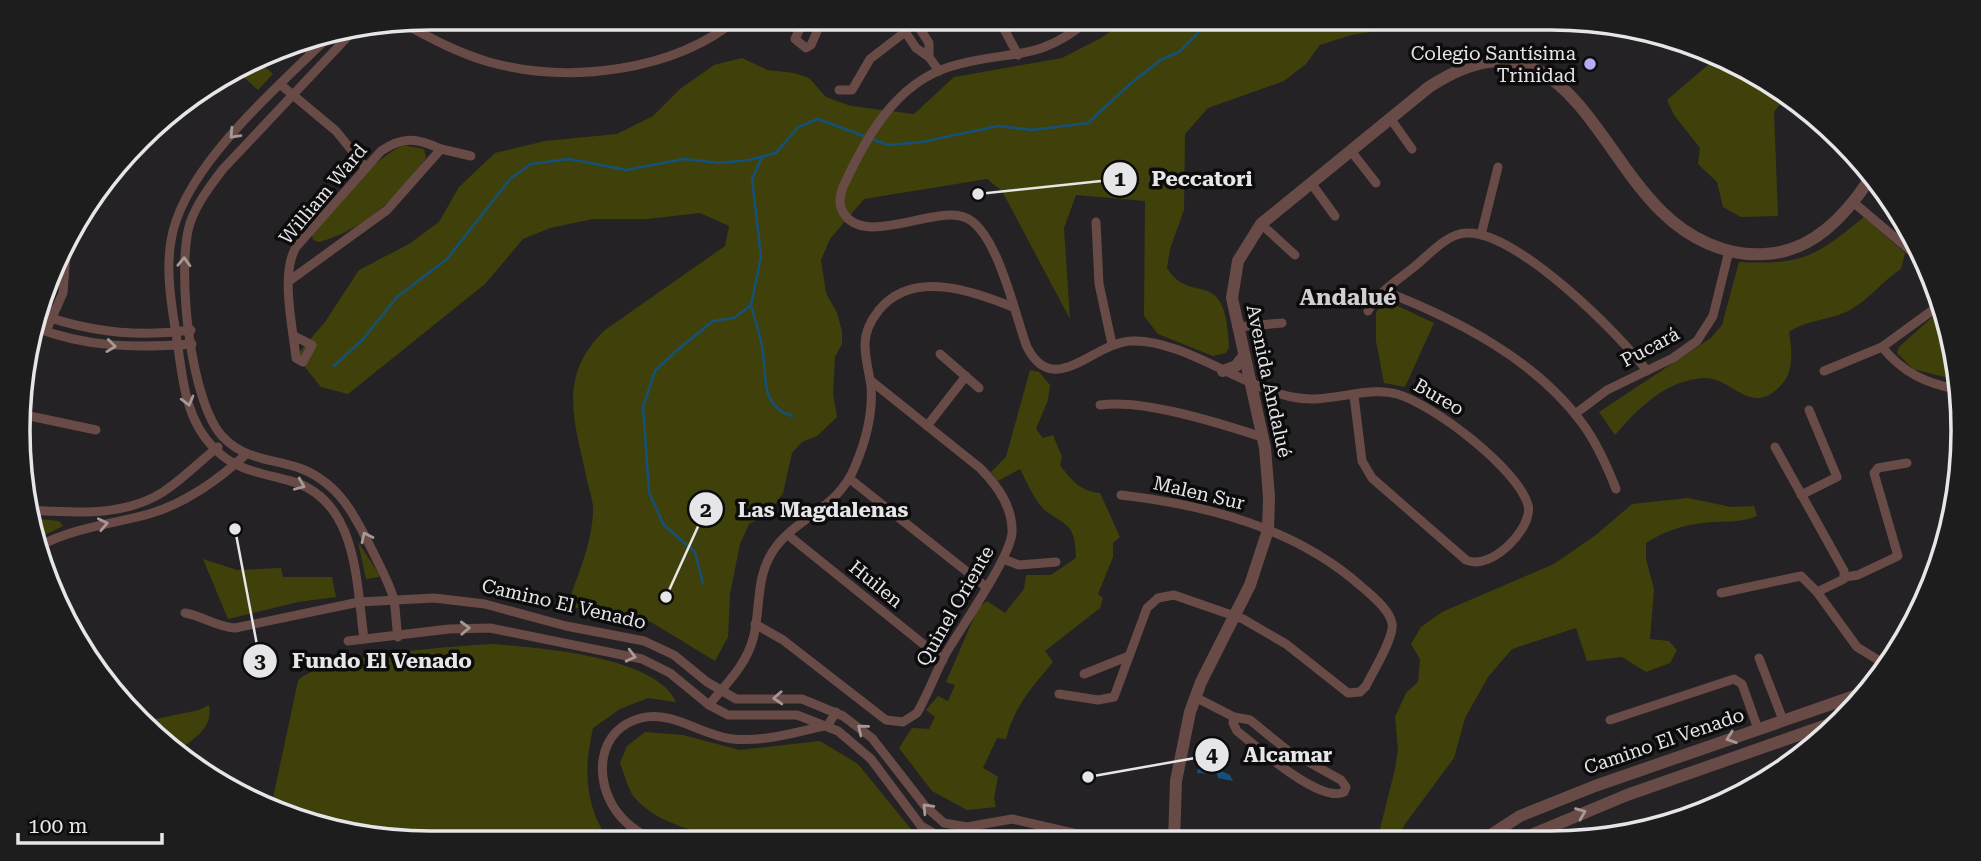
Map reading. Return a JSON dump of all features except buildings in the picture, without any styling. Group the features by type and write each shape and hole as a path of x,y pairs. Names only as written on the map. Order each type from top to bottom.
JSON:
{"street":[{"path":"417,30 457,51 492,62 569,72 614,68 675,53 710,38 721,30"},
{"path":"799,30 795,39 806,48 811,45 818,30"},
{"path":"921,30 929,43 929,57"},
{"path":"1004,30 1018,55"},
{"path":"1075,30 1058,43 1018,55 939,71 909,90 872,132 840,195 842,211 850,221 873,227 944,215 971,219 989,242 1030,354 1048,369 1069,367 1112,344 1099,284 1096,222"},
{"path":"839,90 852,90 870,59 905,32 939,71"},
{"path":"346,39 223,169 194,212 184,261 192,344 204,409 226,441 246,454 304,470 337,492 354,514 394,599 398,637"},
{"path":"320,45 208,163 180,210 169,254 177,345 191,413 215,449 235,464 256,473 301,484 332,507 348,538 364,639"},
{"name":"Avenida Andalué","path":"1174,831 1178,761 1195,697 1257,570 1268,530 1269,481 1232,299 1235,273 1243,251 1261,225 1429,86 1461,70 1498,63 1535,70 1552,78 1580,104 1660,210 1697,238 1729,251 1757,255 1790,250 1826,230 1866,184"},
{"path":"281,85 336,131 366,168"},
{"path":"1390,118 1412,149"},
{"name":"William Ward","path":"293,336 289,264 296,247 381,150 403,139 415,139 440,149 471,156"},
{"name":"William Ward","path":"289,281 387,210 440,149"},
{"path":"1351,151 1376,183"},
{"path":"1481,235 1499,167"},
{"path":"1311,183 1335,216"},
{"path":"1853,202 1907,248"},
{"path":"1261,225 1295,255"},
{"path":"1368,311 1384,291 1449,239 1466,233 1481,235 1526,259 1559,283 1609,326 1647,371"},
{"name":"Pucará","path":"1575,414 1607,390 1691,346 1707,328 1716,305 1729,251"},
{"path":"46,331 65,283 66,264"},
{"path":"709,705 745,659 768,561 788,535 830,503 850,479 869,421 870,380 865,344 869,327 877,312 894,297 918,288 939,286 1013,307"},
{"path":"1384,291 1439,314 1488,341 1539,380 1575,414 1595,443 1616,489"},
{"path":"1824,371 1882,347 1933,310"},
{"path":"46,317 114,333 191,330"},
{"path":"1237,327 1282,323"},
{"path":"42,330 110,346 192,344"},
{"name":"Bureo","path":"1112,344 1150,342 1250,382 1299,398 1383,392 1399,394 1459,428 1500,467 1527,501 1529,514 1514,538 1491,559 1478,564 1466,560 1365,470 1354,396"},
{"path":"1882,347 1898,365 1916,378 1949,387"},
{"path":"940,354 979,388"},
{"path":"1223,371 1236,366 1244,356"},
{"path":"927,426 966,376"},
{"name":"Quinel Oriente","path":"755,624 783,640 891,722 908,720 917,713 943,660 1003,559 1011,538 1012,523 1001,493 980,468 870,380"},
{"path":"1100,405 1123,404 1183,415 1262,437"},
{"path":"1801,495 1837,477 1809,410"},
{"path":"31,416 96,430"},
{"path":"37,511 76,513 137,503 163,492 226,441"},
{"path":"1775,447 1844,571 1844,577"},
{"path":"46,543 73,532 168,508 246,454"},
{"path":"1817,592 1844,577 1858,575 1898,556 1874,473 1880,467 1907,463"},
{"path":"850,479 985,586"},
{"name":"Malen Sur","path":"1121,495 1191,506 1268,530 1311,550 1340,568 1380,604 1392,622 1391,634 1366,686 1352,694 1341,689 1271,634 1235,615"},
{"name":"Huilen","path":"788,535 943,660"},
{"path":"1003,559 1018,565 1056,562"},
{"path":"1721,593 1750,589 1798,575 1817,592 1857,647 1879,660"},
{"path":"1059,694 1098,700 1111,699 1118,691 1147,608 1163,596 1180,596 1235,615"},
{"name":"Camino El Venado","path":"185,613 197,615 220,627 235,628 359,602 394,599 469,601 644,642 674,655 721,691 745,700 802,699 836,712 872,738 925,806 944,823 967,827 1012,820 1062,831"},
{"name":"Camino El Venado","path":"348,641 449,629 490,628 633,656 670,673 709,705 728,715 741,717 786,714 828,725 862,749 921,826 930,831"},
{"path":"1084,674 1129,656"},
{"path":"1759,659 1783,720"},
{"path":"1609,720 1734,679 1742,684 1758,729"},
{"path":"1195,697 1234,717 1250,720 1286,750 1341,780 1346,787 1344,792 1332,793 1282,768 1237,731 1233,723 1234,717"},
{"name":"Camino El Venado","path":"1497,831 1520,816 1620,776 1850,698"},
{"path":"640,831 624,821 607,794 602,760 609,740 619,729 635,720 662,716 724,737 755,739 828,725 836,712"},
{"path":"786,714 786,734"},
{"name":"Camino El Venado","path":"1541,831 1627,795 1820,727"},
{"path":"1620,776 1627,795"}],"shaded area":[{"path":"1112,30 1378,30 1320,45 1306,64 1284,81 1208,108 1185,134 1184,210 1170,249 1167,268 1177,279 1215,295 1222,304 1229,347 1226,353 1213,356 1158,334 1144,316 1145,201 1076,195 1064,228 1070,319 1002,191 987,179 864,199 830,239 821,260 826,293 837,313 842,331 842,344 835,357 833,393 837,417 817,436 802,442 792,453 783,493 770,513 749,524 740,544 730,594 728,637 715,661 651,622 567,606 587,548 593,512 573,401 580,365 605,330 725,246 729,226 700,213 647,219 593,219 550,228 523,239 485,284 348,394 321,387 296,356 325,322 359,270 409,244 439,222 459,187 495,153 545,141 617,134 653,116 680,89 714,65 742,58 767,70 794,73 809,78 826,97 851,106 914,114 954,77 1062,58"},
{"path":"1710,63 1751,83 1781,103 1774,112 1778,216 1741,217 1723,207 1717,182 1698,164 1700,148 1674,115 1667,100"},
{"path":"264,66 273,74 258,90 243,76"},
{"path":"403,145 424,149 426,158 392,198 351,229 319,242 313,240 312,235 365,174 389,153"},
{"path":"1864,217 1905,253 1901,269 1850,310 1789,332 1789,373 1771,394 1761,398 1751,397 1714,379 1690,380 1654,397 1615,435 1599,412 1711,338 1722,325 1739,262 1779,262 1807,256 1820,250"},
{"path":"1387,301 1434,323 1405,387 1384,383 1376,341 1376,312"},
{"path":"1934,315 1948,378 1913,369 1897,353 1899,347"},
{"path":"1030,370 1039,372 1050,385 1048,400 1036,429 1043,438 1053,435 1062,457 1060,465 1073,480 1087,490 1100,493 1120,537 1113,543 1113,557 1098,594 1103,598 1100,608 1045,651 1053,662 1019,707 1006,739 997,738 983,768 998,777 994,798 996,807 967,810 932,791 899,748 912,728 929,729 935,717 926,710 938,696 948,701 955,685 946,682 978,608 987,601 1005,613 1024,589 1026,575 1051,575 1076,558 1074,539 1069,528 1042,507 1020,469 998,481 991,472 1006,457"},
{"path":"1688,498 1731,507 1754,506 1757,516 1737,521 1688,525 1666,532 1646,543 1646,559 1654,589 1650,639 1669,641 1677,650 1670,663 1646,672 1622,657 1587,661 1576,628 1512,649 1488,677 1465,718 1454,758 1402,831 1380,831 1398,750 1395,717 1406,693 1418,682 1420,659 1411,644 1421,627 1442,612 1554,564 1596,535 1632,504"},
{"path":"39,519 59,521 63,526 43,535"},
{"path":"358,542 379,574 379,577 366,579"},
{"path":"203,559 237,570 281,568 283,577 332,577 336,597 298,602 228,619"},
{"path":"493,644 594,657 645,674 664,686 676,702 648,698 620,709 593,728 588,760 588,788 595,815 603,831 430,831 378,828 327,818 273,799 298,681 311,672 360,658"},
{"path":"209,705 208,721 200,733 184,746 153,720 199,710"},
{"path":"645,732 683,735 740,750 820,741 858,764 912,831 691,830 658,816 634,797 620,763 627,746"}],"water":[{"path":"1200,761 1230,775 1233,781 1218,778 1217,774 1197,773"}],"waterway":[{"path":"334,366 363,339 397,297 447,259 511,178 531,164 569,159 626,170 684,159 720,163 749,160 776,153 798,127 818,119 888,145 922,142 998,126 1032,130 1088,123 1162,59 1179,52 1199,30"},
{"path":"703,583 695,552 663,524 649,492 643,407 655,371 676,351 713,321 734,318 751,305 761,257 752,179 762,157"},
{"path":"751,306 761,341 767,391 775,406 792,416"}],"place":[{"name":"Colegio Santísima Trinidad","path":"1590,64"},
{"name":"Peccatori","path":"978,194"},
{"name":"Fundo El Venado","path":"235,529"},
{"name":"Las Magdalenas","path":"666,597"},
{"name":"Alcamar","path":"1088,777"}],"district":[{"name":"Andalué","path":"1348,297"}]}
